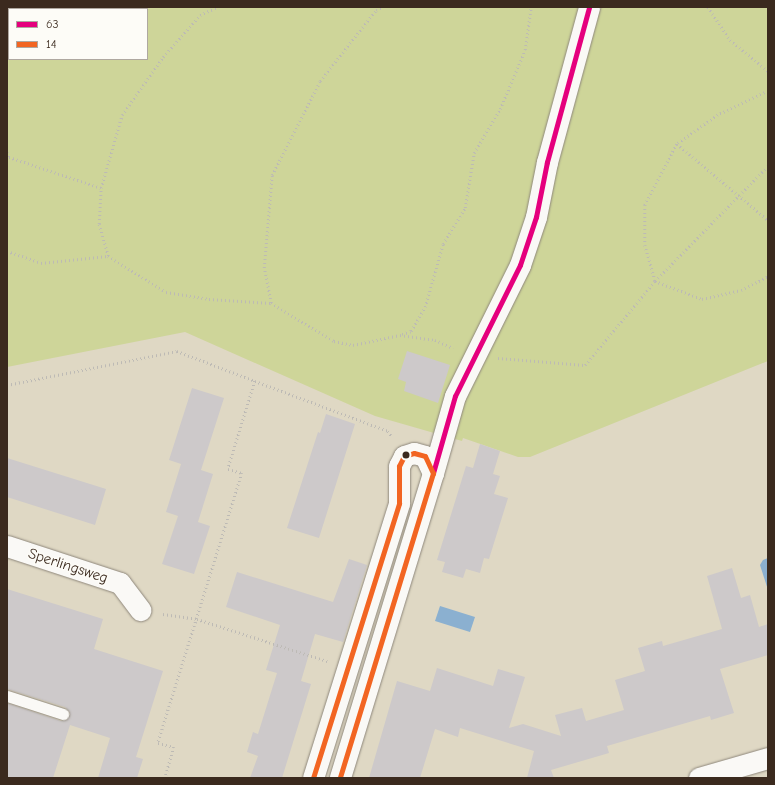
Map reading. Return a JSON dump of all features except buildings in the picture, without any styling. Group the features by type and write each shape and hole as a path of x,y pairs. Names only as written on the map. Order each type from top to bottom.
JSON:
{"street":[{"path":"340,778 455,396 520,265 536,217 547,162 589,7"},
{"path":"313,778 399,503 399,466 404,456 414,453 425,456 433,473"},
{"name":"Sperlingsweg","path":"7,546 120,583 140,610"},
{"path":"701,778 768,758"}],"lane":[{"path":"7,696 63,714"}],"path":[{"path":"108,256 99,224 101,188 122,115 168,51 200,16 217,7"},
{"path":"271,303 264,268 272,175 320,81 376,10 382,7"},
{"path":"7,251 41,264 108,256 166,292 209,299 271,303 334,341 353,345 400,335 411,331 425,307 444,244 465,208 474,153 500,109 525,50 530,7"},
{"path":"708,7 730,40 768,71"},
{"path":"768,90 718,115 677,144 645,205 644,245 656,280 702,299 741,290 768,276"},
{"path":"677,144 740,194 768,220"},
{"path":"7,152 9,156 101,188"},
{"path":"400,335 434,340 475,356 585,365 656,280 768,166"},
{"path":"7,385 177,351 388,431 404,456"},
{"path":"165,778 174,747 158,743 242,473 228,469 254,381"},
{"path":"140,610 197,619 348,667"}],"green space":[{"path":"7,7 768,7 768,361 530,457 518,457 463,438 462,441 375,416 185,332 7,367"}],"water":[{"path":"768,558 768,590 760,565 763,560"},
{"path":"440,606 475,617 470,632 435,621"}],"transit line":[{"name":"63","path":"433,473 455,396 520,265 536,217 547,162 589,7"},
{"name":"14","path":"313,778 399,503 399,466 404,456 414,453 425,456 433,473 340,778"}]}
